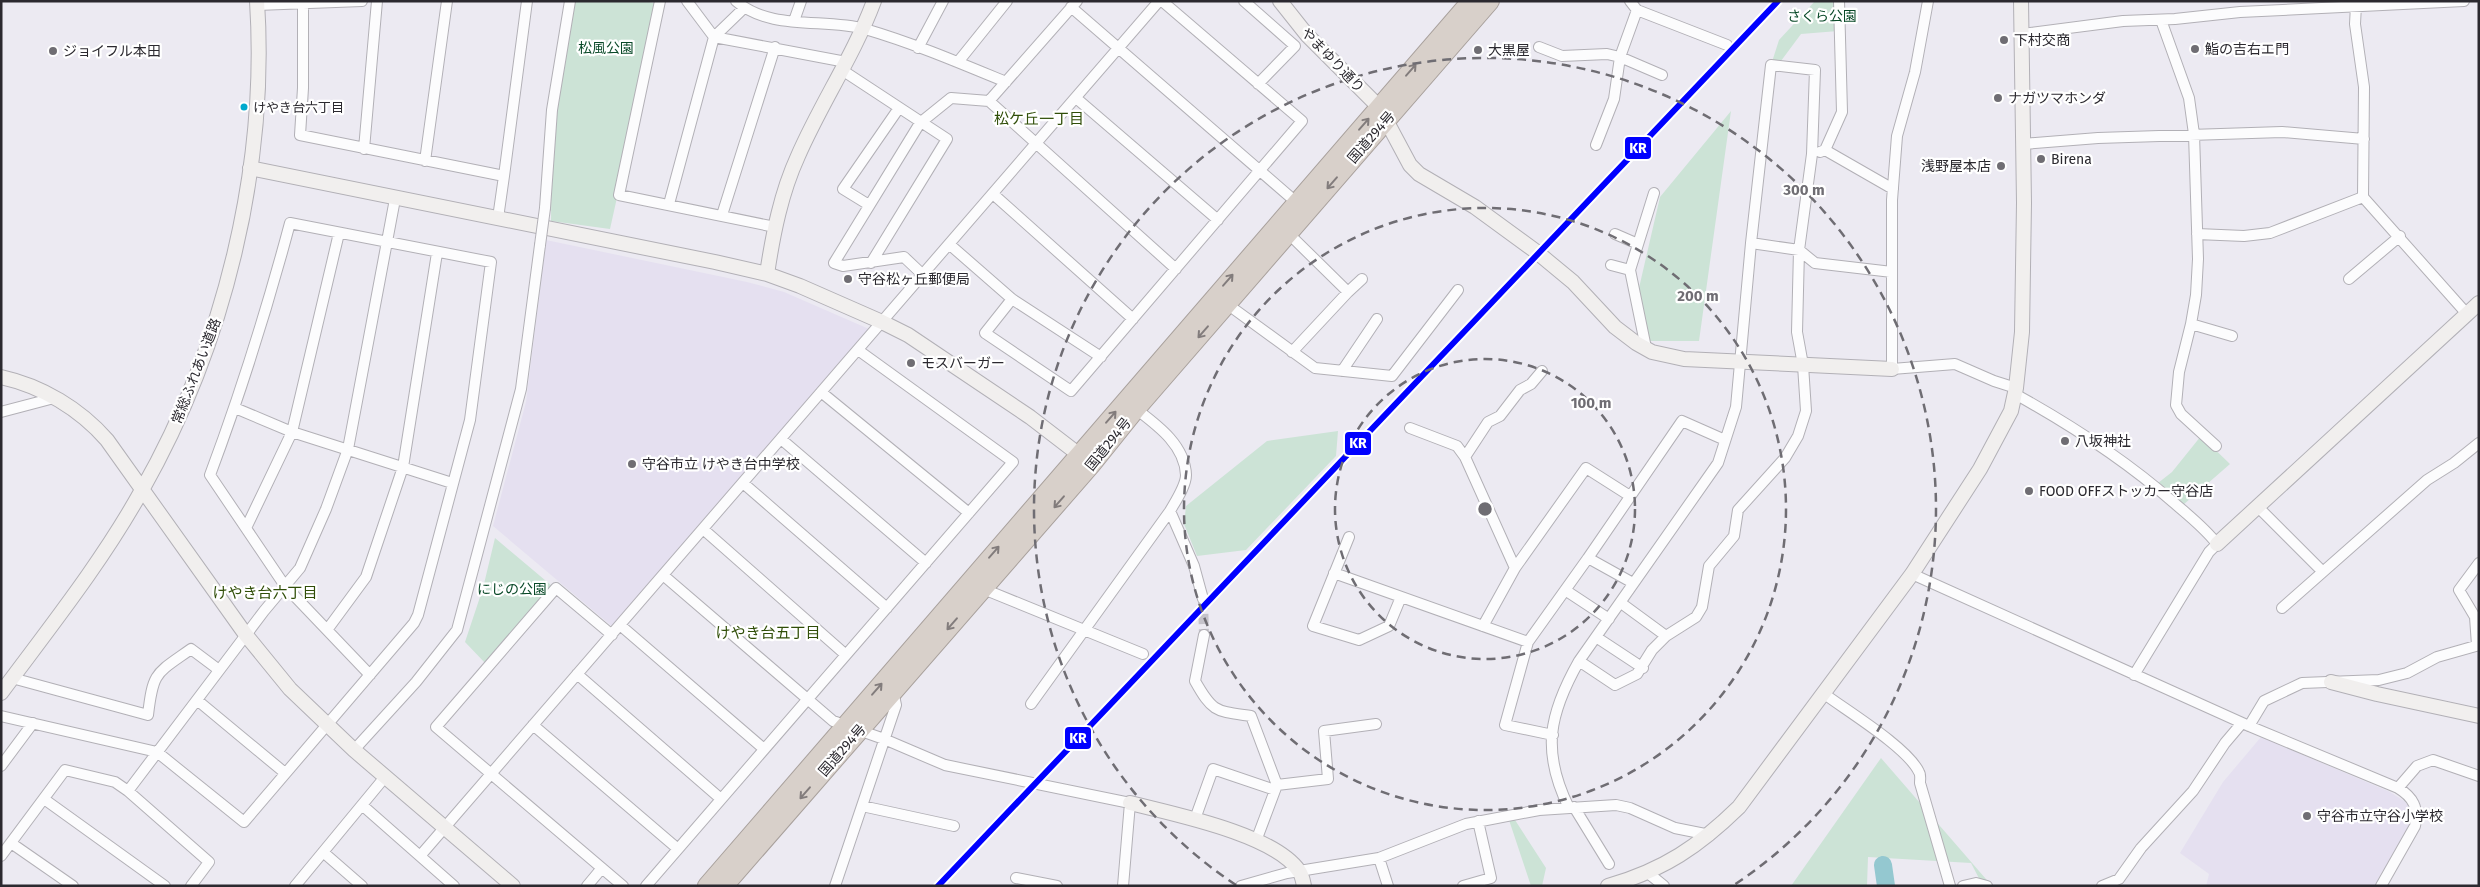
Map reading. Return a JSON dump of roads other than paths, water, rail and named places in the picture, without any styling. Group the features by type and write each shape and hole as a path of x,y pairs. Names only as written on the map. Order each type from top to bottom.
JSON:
{"highway":[{"name":"国道294号","path":"1085,459 1136,409 1288,233 1471,1"},
{"name":"国道294号","path":"707,886 852,728 1085,459 1296,202 1490,1"},
{"name":"国道294号","path":"724,886 852,728 893,691 977,584"}],"street":[{"path":"257,3 362,1"},
{"path":"364,149 377,1"},
{"path":"425,160 447,1"},
{"path":"498,218 527,1"},
{"path":"354,750 416,682 457,630 521,389 540,245 552,110 570,1"},
{"path":"660,1 619,195 775,227"},
{"path":"688,1 714,36 775,47 844,66 899,108 947,139 870,263"},
{"path":"736,1 744,8 763,16 864,29 958,62 1006,82"},
{"path":"794,21 801,1"},
{"path":"767,274 775,227 785,189 798,156 864,29 874,1"},
{"path":"918,48 943,1"},
{"path":"958,62 1007,1"},
{"path":"420,856 1161,1 1302,121 1071,391 985,333 1012,299"},
{"path":"1244,1 1294,46 1258,84"},
{"name":"やまゆり通り","path":"1280,1 1307,35 1383,113 1410,165 1419,174 1474,207 1538,253 1573,282 1614,327 1646,348 1684,360 1892,369"},
{"path":"1630,1 1637,10 1727,44"},
{"path":"1825,150 1842,112 1839,1"},
{"path":"1928,1 1915,72 1897,136 1893,189 1892,369 1954,364 2016,391 2105,448 2152,484 2217,544"},
{"path":"1617,885 1672,861 1710,835 1739,807 1912,574 1980,469 2011,411 2016,391 2023,324 2022,1"},
{"path":"2022,34 2123,21 2161,20 2356,5 2464,1"},
{"path":"303,2 304,88 300,134 364,149 504,176"},
{"name":"常総ふれあい道路","path":"6,684 95,564 143,490 184,407 204,356 223,297 250,168 258,90 257,3"},
{"path":"989,101 1074,4 1119,48 1296,202"},
{"path":"2356,5 2355,24 2364,86 2364,197 2467,314"},
{"path":"669,204 714,36 744,8"},
{"path":"1596,145 1614,99 1620,70 1620,57 1637,10"},
{"path":"2161,20 2189,98 2194,134 2198,234 2196,295 2192,324 2179,372 2176,405 2181,414 2216,446"},
{"path":"722,215 775,47"},
{"path":"1539,47 1562,56 1606,54 1620,57 1662,75"},
{"path":"1580,661 1615,685 1637,674 1643,668 1652,650 1666,636 1696,617 1702,606 1709,566 1734,536 1738,510 1785,458 1798,436 1806,411 1803,365 1797,332 1799,250 1812,154 1815,70 1772,65 1751,243 1736,407 1718,463 1580,661 1566,685 1558,706 1553,734 1553,766 1557,783 1609,864"},
{"path":"923,275 904,257 843,266 834,264 921,122 950,98 989,101 1035,145 1176,269"},
{"path":"1076,98 1218,220"},
{"path":"869,205 843,189 899,108"},
{"path":"2023,144 2098,138 2282,132 2364,139"},
{"path":"1812,154 1825,150 1893,189"},
{"path":"250,168 767,274 882,322 942,357 1030,417 1085,459"},
{"path":"1646,348 1630,270 1654,193"},
{"path":"993,194 1133,319"},
{"path":"2198,234 2244,236 2270,233 2364,197"},
{"path":"128,791 219,670 300,568 326,509 348,449 395,199"},
{"path":"1,716 157,752 244,822 370,676 414,623 418,615 470,420 491,262 290,223 268,307 235,408 210,475 285,586 370,676"},
{"path":"246,528 292,432 339,233"},
{"path":"1288,233 1348,292"},
{"path":"1614,234 1638,244"},
{"path":"2349,279 2400,236"},
{"path":"1751,243 1799,250 1816,263 1892,272"},
{"path":"950,244 1012,299 1101,357"},
{"path":"327,630 366,577 403,467 437,252"},
{"path":"1611,265 1630,270"},
{"path":"1292,352 1362,279"},
{"path":"1227,304 1315,368 1392,376 1458,290"},
{"path":"2134,675 2209,552 2479,303"},
{"path":"1342,371 1377,319"},
{"path":"2192,324 2232,336"},
{"path":"646,886 1013,462 858,350"},
{"path":"1465,457 1488,422 1500,416 1520,390 1531,384 1542,371"},
{"path":"1,377 28,384 54,398 83,416 99,431 246,635 290,689 354,750 513,886"},
{"path":"822,392 969,513"},
{"path":"1,412 54,398"},
{"path":"235,408 292,432 452,483"},
{"path":"1031,704 1170,511 1186,476 1182,461 1166,432 1136,409"},
{"path":"1553,734 1504,725 1528,642 1682,421 1725,440"},
{"path":"1410,428 1457,446 1465,457 1515,568"},
{"path":"781,439 926,562"},
{"path":"2282,608 2427,480 2454,464 2479,443"},
{"path":"1482,626 1515,568 1586,468 1630,496"},
{"path":"743,483 887,608"},
{"path":"2258,507 2322,571"},
{"path":"1170,511 1194,566 1203,599"},
{"path":"703,529 846,655"},
{"path":"1349,537 1313,626 1359,640 1389,626 1401,597"},
{"path":"1588,558 1633,583"},
{"path":"2102,886 2119,879 2141,848 2193,791 2225,743 2246,724 2264,702 2276,694 2302,683 2379,680 2407,673 2437,657 2478,645 2475,617 2459,590 2479,562"},
{"path":"1334,573 1528,642"},
{"path":"1912,574 2134,675 2398,788 2415,804 2417,817 2415,826 2381,886"},
{"path":"663,575 833,721 884,739 945,765 1130,803 1196,819 1256,841 1285,858 1299,872 1304,886"},
{"path":"977,584 1143,654"},
{"path":"612,635 556,588 436,728 492,773 623,886"},
{"path":"1565,590 1609,619"},
{"path":"1621,603 1666,636"},
{"path":"620,625 764,749"},
{"path":"1204,635 1195,681 1208,704 1220,711 1251,716 1276,787 1256,841"},
{"path":"1596,637 1643,668"},
{"path":"6,684 148,715 152,684 156,677 160,671 191,649 219,670"},
{"path":"578,674 721,799"},
{"path":"2331,682 2479,716"},
{"path":"835,886 896,705 893,691"},
{"path":"1823,693 1898,748 1920,773 1920,783 1950,886"},
{"path":"197,700 285,773"},
{"path":"1,766 33,723"},
{"path":"1196,819 1212,769 1276,787 1328,779 1324,731 1376,724"},
{"path":"534,725 678,849"},
{"path":"2398,788 2417,766 2433,760 2479,776"},
{"path":"1,856 65,770 114,782 128,791 209,862 191,886"},
{"path":"295,886 385,777"},
{"path":"44,799 165,886"},
{"path":"1122,886 1130,803"},
{"path":"362,805 454,886"},
{"path":"1241,886 1299,872 1379,858 1478,821 1539,810 1616,805 1630,808 1675,828 1710,835"},
{"path":"862,806 954,826"},
{"path":"1463,886 1491,878 1478,821"},
{"path":"11,843 73,886"},
{"path":"323,852 362,886"},
{"path":"1379,858 1388,886"},
{"path":"587,886 602,868"},
{"path":"1648,873 1664,886"},
{"path":"1016,878 1057,886"},
{"path":"1963,886 1976,883 1987,886"}],"waterway":[{"path":"1883,865 1886,886"}],"tunnel":[{"path":"1203,599 1204,635"}],"place":[{"name":"下村交商","path":"2004,40"},
{"name":"鮨の吉右エ門","path":"2195,49"},
{"name":"大黒屋","path":"1478,50"},
{"name":"ジョイフル本田","path":"53,51"},
{"name":"ナガツマホンダ","path":"1998,98"},
{"name":"けやき台六丁目","path":"244,107"},
{"name":"Birena","path":"2041,159"},
{"name":"浅野屋本店","path":"2001,166"},
{"name":"守谷松ヶ丘郵便局","path":"848,279"},
{"name":"モスバーガー","path":"911,363"},
{"name":"八坂神社","path":"2065,441"},
{"name":"守谷市立 けやき台中学校","path":"632,464"},
{"name":"FOOD OFFストッカー守谷店","path":"2029,491"},
{"name":"守谷市立守谷小学校","path":"2307,816"}],"district":[{"name":"松ケ丘一丁目","path":"1039,119"},
{"name":"けやき台六丁目","path":"265,593"},
{"name":"けやき台五丁目","path":"768,633"}],"park label":[{"name":"さくら公園","path":"1822,16"},
{"name":"松風公園","path":"606,48"},
{"name":"にじの公園","path":"512,589"}]}
